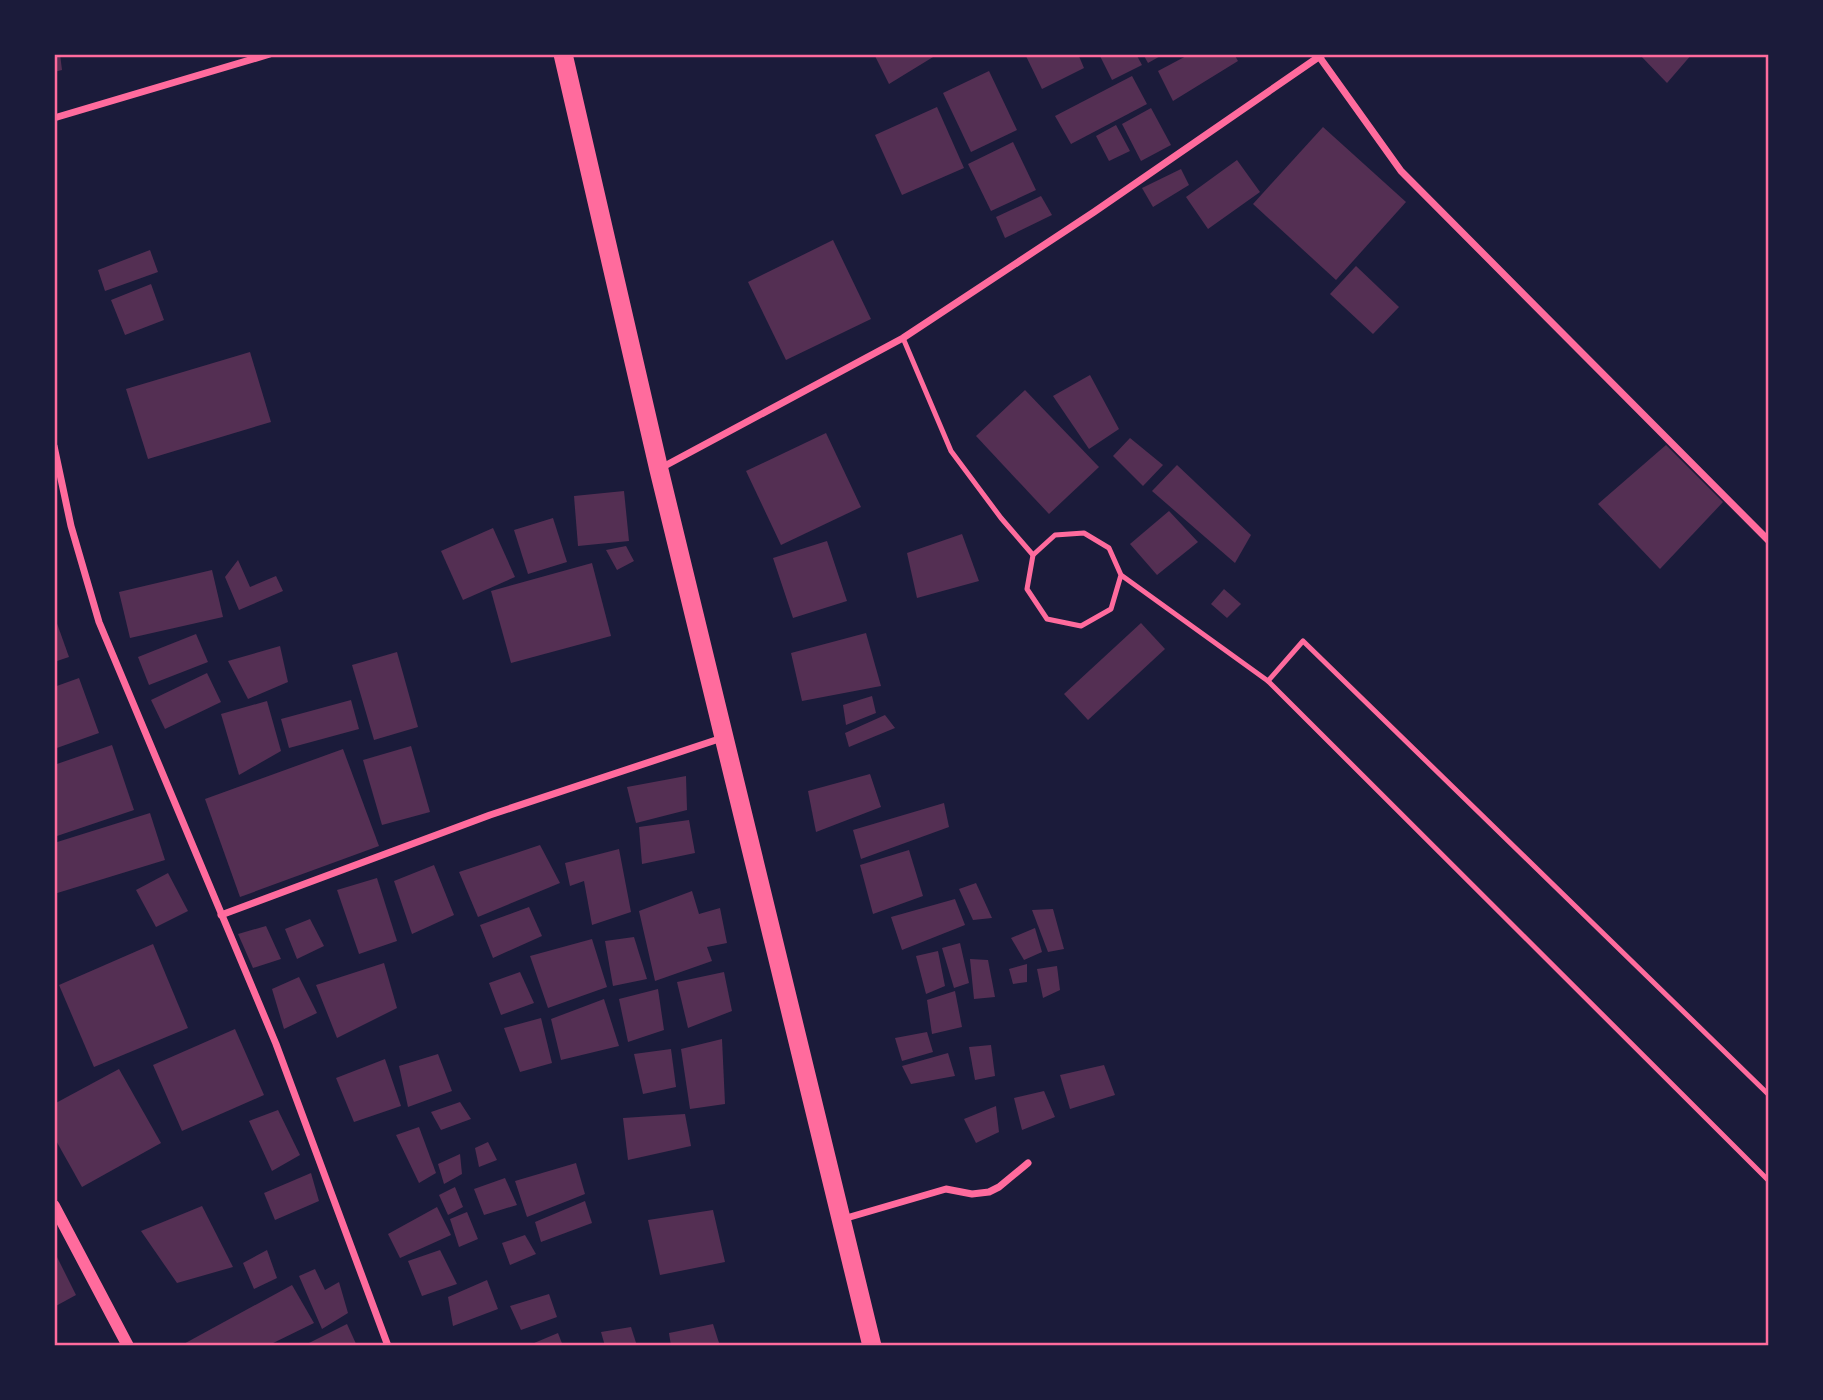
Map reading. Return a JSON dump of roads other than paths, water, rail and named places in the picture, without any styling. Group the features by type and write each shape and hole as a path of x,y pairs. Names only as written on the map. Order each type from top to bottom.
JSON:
{"highway":[{"path":"563,54 659,470 872,1346"}],"street":[{"path":"54,118 270,54"},
{"path":"659,470 903,338 1094,212 1320,55 1401,171 1769,541"},
{"path":"54,446 71,526 99,622 276,1044 388,1346"},
{"path":"221,915 490,815 723,737"},
{"path":"842,1219 946,1189 972,1194 989,1192 1028,1163"},
{"path":"54,1206 128,1346"}],"lane":[{"path":"903,338 951,451 1001,518 1033,555"},
{"path":"1121,575 1111,608 1082,626 1047,618 1027,589 1033,555 1055,536 1084,533 1109,548 1121,575 1268,681 1769,1181"},
{"path":"1268,681 1303,641 1769,1095"}]}
